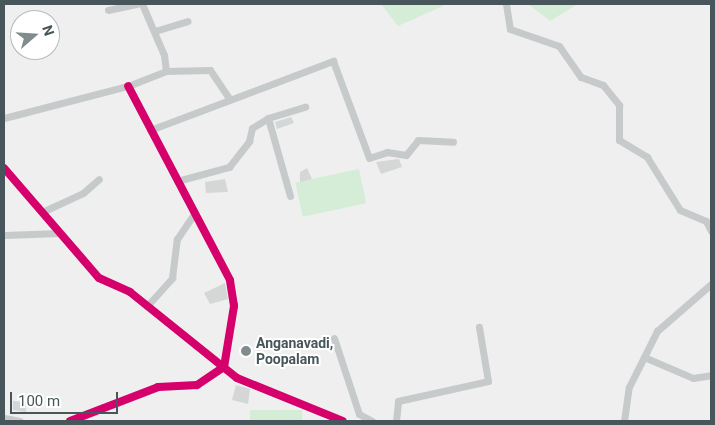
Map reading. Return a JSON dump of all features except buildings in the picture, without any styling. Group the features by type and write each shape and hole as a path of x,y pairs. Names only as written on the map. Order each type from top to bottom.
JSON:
{"street":[{"path":"108,10 137,4"},
{"path":"142,4 155,31 166,71"},
{"path":"506,4 510,29 559,46 582,76 603,86 619,105 619,140 647,157 680,210 706,221 711,231"},
{"path":"155,31 187,21"},
{"path":"150,130 229,98 333,60 369,158 387,152 406,155 418,140 453,142"},
{"path":"4,118 128,86 166,71 210,70 229,98"},
{"path":"70,421 158,387 197,385 224,368 234,306 230,280 128,86"},
{"path":"177,181 229,167 249,141 252,128 268,118 305,107"},
{"path":"268,118 290,196"},
{"path":"4,168 99,278 147,306 237,378 343,421"},
{"path":"42,212 83,193 99,179"},
{"path":"147,306 172,278 177,239 195,212"},
{"path":"4,235 60,233"},
{"path":"624,421 629,387 657,331 711,284"},
{"path":"396,421 398,401 488,381 479,327"},
{"path":"334,338 359,414 372,421"},
{"path":"644,357 693,378 711,375"},
{"path":"4,418 20,421"}],"green space":[{"path":"381,4 442,4 443,6 398,26"},
{"path":"528,4 578,4 550,21"},
{"path":"359,169 366,203 303,217 295,183"},
{"path":"250,410 302,410 302,421 250,421"}],"cycle path":[{"path":"70,421 158,387 197,385 224,367 234,306 230,280 128,86"},
{"path":"4,168 99,278 130,292 237,378 343,421"}],"place":[{"name":"Anganavadi, Poopalam","path":"246,351"}]}
